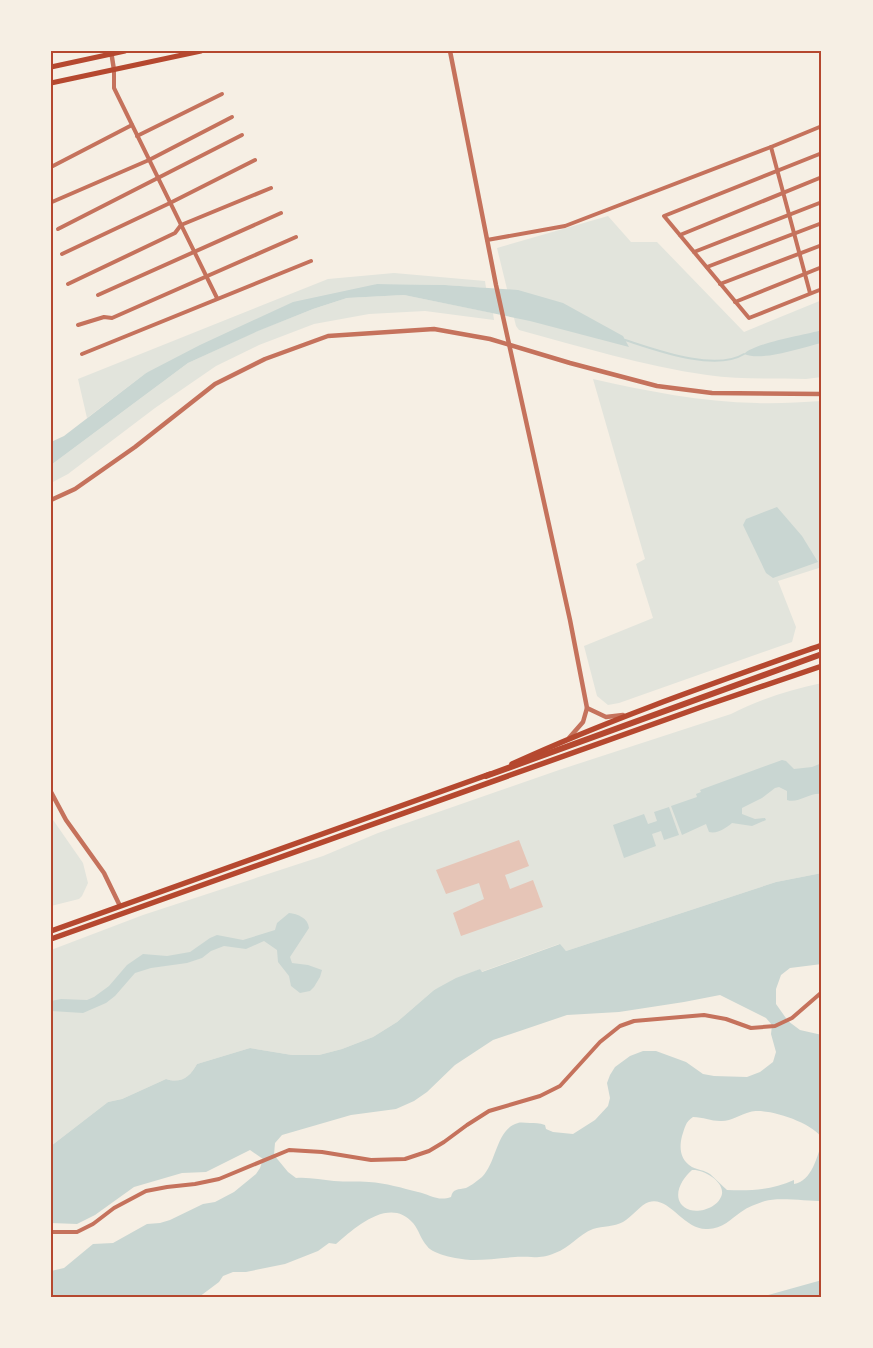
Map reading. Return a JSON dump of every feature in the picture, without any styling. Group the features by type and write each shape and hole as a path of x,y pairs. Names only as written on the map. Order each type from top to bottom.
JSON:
{"highway":[{"path":"486,776 822,654"}],"main road":[{"path":"51,67 125,51"},
{"path":"51,83 200,51"},
{"path":"51,931 486,776 569,738 632,713 822,646"},
{"path":"51,939 822,666"}],"street":[{"path":"450,51 496,285 570,620 587,708 583,722 569,738"},
{"path":"111,53 114,70 114,88 217,298"},
{"path":"137,136 222,94"},
{"path":"52,202 149,160 232,117"},
{"path":"51,167 132,125"},
{"path":"487,240 564,226 772,147 822,126"},
{"path":"58,229 242,135"},
{"path":"772,147 810,293"},
{"path":"822,153 664,216 749,318 822,289"},
{"path":"62,254 255,160"},
{"path":"680,235 822,177"},
{"path":"68,284 175,232 181,225 270,188"},
{"path":"694,252 822,202"},
{"path":"98,295 281,214"},
{"path":"707,268 822,223"},
{"path":"78,325 104,317 112,318 296,237"},
{"path":"720,284 822,245"},
{"path":"82,354 311,261"},
{"path":"735,302 822,267"},
{"path":"51,500 75,489 135,447 215,384 265,359 328,336 434,329 490,339 657,386 712,393 822,394"},
{"path":"587,708 606,717 632,713"},
{"path":"51,792 66,820 104,873 120,906"},
{"path":"51,1232 77,1232 93,1224 114,1208 146,1191 219,1179 258,1161 295,1149 371,1160 405,1158 429,1151 489,1111 540,1096 560,1086 600,1042 620,1026 634,1021 704,1016 726,1019 751,1028 766,1028 782,1024 792,1018 822,992"}],"shaded area":[{"path":"608,216 631,242 657,242 744,332 822,300 822,377 806,379 732,378 707,375 636,361 519,330 516,326 497,248"},
{"path":"394,273 485,281 486,288 377,284 146,373 87,418 78,379 328,279"},
{"path":"377,284 445,285 518,290 563,303 623,336 629,347 530,321 404,295 347,298 313,309 258,331 188,363 51,465 51,442 64,436 146,373 200,345 293,302"},
{"path":"404,295 493,313 494,320 425,311 369,314 314,324 259,345 216,366 155,408 68,474 51,483 51,465 188,363 257,331 347,298"},
{"path":"822,330 822,343 772,355 752,356 744,354 758,346"},
{"path":"593,379 654,392 716,401 781,403 822,401 822,567 778,581 796,627 792,642 619,703 608,705 597,696 584,646 653,618 636,564 645,559"},
{"path":"777,507 802,536 818,562 773,578 766,573 743,525 746,519"},
{"path":"822,683 822,873 776,882 566,951 559,944 481,972 480,969 434,990 397,1022 373,1037 342,1049 319,1055 292,1055 250,1048 197,1064 188,1076 181,1080 166,1079 122,1099 108,1102 51,1146 51,950 143,915 323,856 378,833 559,770 731,714 775,696"},
{"path":"782,760 786,761 794,769 812,767 822,763 822,794 791,801 787,800 787,791 779,787 775,788 762,798 742,808 742,814 755,819 765,818 766,820 752,826 732,823 716,832 709,832 706,824 682,835 671,806 697,797 696,794 701,792 700,790"},
{"path":"669,807 679,835 664,840 661,831 652,834 656,846 624,858 613,825 644,814 648,824 657,821 654,812"},
{"path":"51,817 83,863 88,883 79,899 51,906"},
{"path":"822,873 822,964 790,968 781,975 776,989 776,1004 788,1021 800,1030 822,1035 822,1138 817,1132 800,1122 778,1114 758,1111 724,1121 693,1117 688,1121 685,1128 681,1140 681,1149 683,1157 688,1164 710,1174 727,1190 753,1190 778,1186 794,1180 794,1184 800,1182 813,1168 822,1142 822,1201 785,1199 765,1201 744,1210 713,1229 699,1228 684,1220 664,1204 649,1202 623,1222 593,1229 560,1251 549,1255 478,1260 455,1258 435,1252 425,1244 413,1223 404,1215 394,1212 384,1213 363,1223 336,1244 329,1243 318,1251 285,1264 246,1272 233,1272 223,1276 219,1282 199,1297 51,1297 51,1271 64,1268 93,1244 113,1243 147,1224 170,1220 203,1204 215,1202 234,1192 256,1174 263,1159 250,1150 206,1172 182,1173 134,1187 95,1215 77,1224 51,1223 51,1146 108,1102 122,1099 166,1079 181,1080 191,1073 197,1064 250,1048 292,1055 319,1055 342,1049 373,1037 397,1022 434,990 456,978 480,969 482,972 560,944 566,951 776,882","holes":["720,995 766,1018 772,1025 771,1034 776,1052 773,1062 760,1072 747,1077 714,1076 703,1074 686,1062 656,1051 643,1051 630,1056 615,1067 610,1075 607,1083 610,1098 608,1106 595,1120 573,1134 553,1132 546,1129 545,1125 537,1123 519,1123 511,1126 501,1139 491,1163 482,1177 468,1187 458,1189 451,1197 442,1199 400,1187 375,1183 296,1178 288,1172 274,1155 275,1143 282,1135 351,1115 396,1109 414,1101 427,1092 455,1065 493,1040 567,1015 619,1012","692,1170 697,1170 712,1177 722,1189 720,1199 713,1206 704,1210 690,1210 680,1202 678,1196 684,1179"]},
{"path":"289,913 302,917 307,922 309,928 290,957 292,963 308,965 322,970 320,977 310,991 300,993 291,986 289,976 278,962 277,950 264,941 246,949 224,946 211,951 202,958 187,963 151,968 135,973 115,996 106,1003 83,1013 51,1011 51,1001 61,999 87,1000 94,997 109,986 127,965 143,954 167,956 190,952 217,935 243,940 275,930 277,923"},
{"path":"822,1280 822,1297 761,1297"}],"building":[{"path":"519,840 529,866 505,875 510,889 533,880 543,907 461,936 453,913 484,899 479,883 446,894 436,870"}],"waterway":[{"path":"625,340 685,358 718,361 732,359 744,354"}]}
